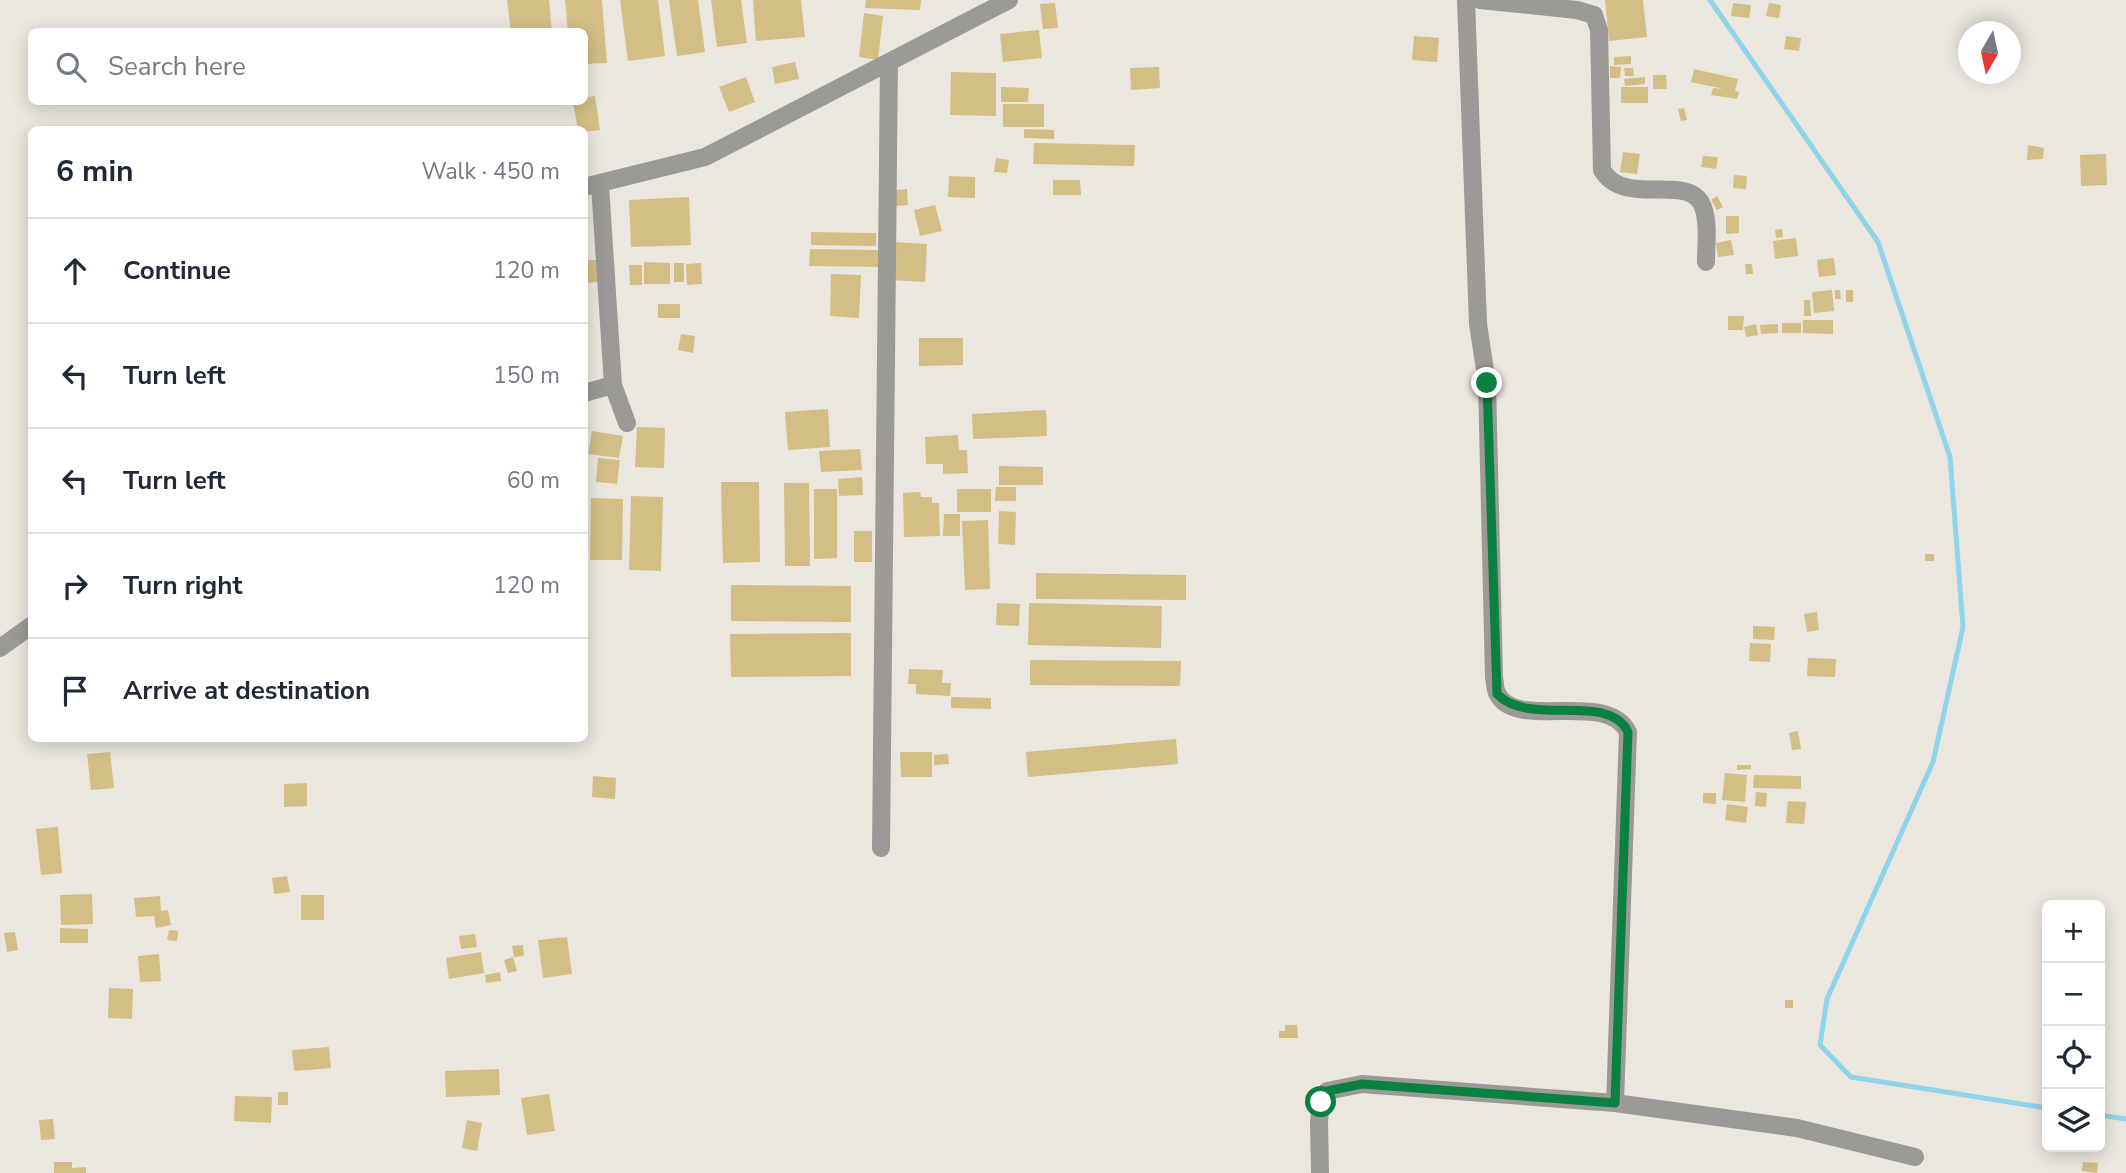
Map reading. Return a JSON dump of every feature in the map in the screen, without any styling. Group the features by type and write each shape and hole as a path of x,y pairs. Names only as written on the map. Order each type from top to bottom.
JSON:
{"street":[{"path":"626,423 614,385 592,186 705,157 1009,0"},
{"path":"1466,0 1478,324 1487,383 1494,677 1497,694 1507,705 1521,709 1608,713 1622,720 1628,732 1615,1103"},
{"path":"1480,0 1577,10 1594,15 1599,30 1602,170 1608,181 1617,187 1672,189 1694,194 1702,204 1706,217 1706,262"},
{"path":"881,848 889,62"},
{"path":"588,392 614,385"},
{"path":"0,648 28,628"},
{"path":"1320,1173 1321,1102 1327,1091 1362,1084 1615,1103 1797,1128 1915,1157"}],"building":[{"path":"507,0 549,0 552,28 510,28"},
{"path":"565,0 602,0 607,63 588,64 588,28 568,28"},
{"path":"620,0 658,0 665,56 628,61"},
{"path":"669,0 698,0 705,52 677,56"},
{"path":"711,0 741,0 747,43 717,47"},
{"path":"753,0 801,0 805,37 756,41"},
{"path":"866,0 921,0 920,10 865,8"},
{"path":"1605,0 1643,0 1647,37 1609,41"},
{"path":"1055,3 1058,28 1043,29 1040,4"},
{"path":"1733,3 1751,5 1749,18 1731,16"},
{"path":"1769,3 1781,5 1779,18 1766,16"},
{"path":"864,13 883,16 878,60 859,57"},
{"path":"1039,30 1042,58 1003,62 1000,34"},
{"path":"1414,36 1439,38 1437,62 1412,60"},
{"path":"1786,36 1801,38 1799,51 1784,49"},
{"path":"1631,56 1631,64 1614,65 1614,57"},
{"path":"795,62 799,79 775,84 772,67"},
{"path":"1610,66 1621,67 1620,78 1610,78"},
{"path":"1159,67 1160,88 1131,90 1130,68"},
{"path":"1624,68 1633,68 1634,76 1625,76"},
{"path":"1694,69 1738,79 1735,91 1739,92 1737,99 1711,95 1713,88 1724,89 1691,82"},
{"path":"951,72 996,73 996,116 950,115"},
{"path":"1653,75 1666,75 1667,89 1653,89"},
{"path":"746,77 755,102 729,112 719,87"},
{"path":"1645,77 1645,84 1625,86 1624,79"},
{"path":"1001,87 1029,88 1028,102 1001,102"},
{"path":"1621,87 1648,87 1648,103 1621,103"},
{"path":"595,96 600,130 588,132 588,126 577,126 574,105 588,105 588,97"},
{"path":"1003,104 1044,104 1044,127 1003,127"},
{"path":"1684,108 1687,120 1681,121 1678,109"},
{"path":"1024,129 1054,130 1054,139 1024,138"},
{"path":"1034,143 1135,145 1134,166 1033,164"},
{"path":"2028,145 2044,148 2043,159 2027,160"},
{"path":"1623,152 1640,154 1637,174 1620,172"},
{"path":"2106,154 2107,185 2081,186 2080,155"},
{"path":"1703,156 1718,157 1716,169 1701,167"},
{"path":"996,158 1009,160 1007,173 994,172"},
{"path":"1734,175 1747,176 1746,189 1733,188"},
{"path":"949,176 975,177 975,198 948,197"},
{"path":"1053,180 1080,180 1081,195 1053,195"},
{"path":"907,189 908,205 896,206 895,190"},
{"path":"1717,196 1723,207 1717,210 1711,200"},
{"path":"689,197 691,245 631,247 629,200"},
{"path":"935,205 942,231 920,236 914,210"},
{"path":"1726,216 1739,216 1739,233 1726,234"},
{"path":"1782,229 1783,237 1776,238 1775,230"},
{"path":"811,232 876,233 876,246 811,245"},
{"path":"1796,238 1798,256 1775,259 1773,241"},
{"path":"1731,240 1734,255 1718,257 1716,243"},
{"path":"893,242 927,244 925,282 891,280"},
{"path":"810,249 880,250 880,267 809,266"},
{"path":"1834,258 1836,275 1819,277 1817,260"},
{"path":"588,260 599,260 599,282 588,283"},
{"path":"644,262 670,263 670,284 644,284"},
{"path":"674,263 684,263 684,282 674,282"},
{"path":"701,263 702,284 687,285 686,264"},
{"path":"1745,264 1752,264 1753,274 1746,274"},
{"path":"629,265 642,265 642,285 630,285"},
{"path":"831,274 861,275 859,318 830,316"},
{"path":"1832,290 1834,311 1814,313 1812,292"},
{"path":"1835,290 1840,290 1841,299 1835,299"},
{"path":"1846,290 1853,290 1853,302 1846,302"},
{"path":"1804,300 1810,300 1811,316 1804,316"},
{"path":"658,304 680,304 680,318 658,318"},
{"path":"1728,316 1744,316 1743,330 1728,330"},
{"path":"1803,320 1833,320 1833,334 1803,333"},
{"path":"1782,323 1801,323 1801,333 1782,333"},
{"path":"1756,324 1758,335 1746,337 1744,327"},
{"path":"1778,324 1778,333 1761,334 1760,325"},
{"path":"681,334 695,336 693,353 678,350"},
{"path":"919,338 963,338 963,365 919,366"},
{"path":"828,409 830,447 788,450 785,412"},
{"path":"1046,410 1047,436 973,439 972,414"},
{"path":"637,427 665,428 664,468 635,467"},
{"path":"592,431 623,436 619,458 588,454"},
{"path":"958,435 959,450 967,450 968,473 943,474 943,464 926,464 925,437"},
{"path":"860,449 862,470 821,472 819,451"},
{"path":"598,458 620,460 617,484 596,482"},
{"path":"999,466 1043,467 1043,485 999,485"},
{"path":"862,477 863,495 839,496 838,479"},
{"path":"721,482 759,482 760,562 723,563"},
{"path":"784,483 809,483 810,566 785,566"},
{"path":"996,487 1016,487 1016,501 995,501"},
{"path":"814,489 837,489 837,558 814,559"},
{"path":"957,489 991,489 991,512 957,512"},
{"path":"920,492 921,497 932,497 932,503 939,503 940,536 904,537 903,493"},
{"path":"631,496 663,497 661,571 629,570"},
{"path":"591,498 623,499 622,560 590,560"},
{"path":"999,511 1016,512 1015,545 998,544"},
{"path":"944,514 960,514 960,536 943,536"},
{"path":"988,520 990,589 965,590 962,521"},
{"path":"854,531 872,531 872,562 854,562"},
{"path":"1925,554 1934,554 1934,561 1925,561"},
{"path":"1036,573 1186,575 1186,600 1036,599"},
{"path":"731,585 851,586 851,622 731,621"},
{"path":"997,603 1020,604 1019,626 996,625"},
{"path":"1029,603 1162,606 1161,648 1028,645"},
{"path":"1817,612 1819,630 1807,632 1804,614"},
{"path":"1753,626 1775,627 1774,640 1753,639"},
{"path":"851,633 851,676 731,677 730,634"},
{"path":"1750,643 1771,644 1770,662 1749,661"},
{"path":"1808,658 1836,659 1835,677 1807,676"},
{"path":"1030,660 1181,661 1180,686 1030,685"},
{"path":"909,669 943,670 942,683 951,683 950,696 916,694 916,684 908,684"},
{"path":"951,697 991,698 991,709 951,708"},
{"path":"1798,731 1801,749 1792,750 1789,733"},
{"path":"1176,739 1178,764 1028,777 1026,752"},
{"path":"110,752 114,788 91,790 87,754"},
{"path":"900,752 932,752 932,777 901,777"},
{"path":"948,754 949,764 934,765 934,755"},
{"path":"1737,765 1751,765 1751,769 1737,770"},
{"path":"1725,773 1747,775 1745,802 1722,800"},
{"path":"1754,775 1801,776 1801,789 1753,788"},
{"path":"593,776 616,778 615,799 592,797"},
{"path":"307,783 307,806 284,807 284,784"},
{"path":"1756,792 1767,793 1766,807 1755,806"},
{"path":"1703,793 1716,793 1716,804 1703,803"},
{"path":"1788,801 1806,802 1804,824 1786,823"},
{"path":"1727,804 1748,807 1746,823 1725,820"},
{"path":"58,827 62,873 41,875 36,829"},
{"path":"287,876 290,892 274,894 272,878"},
{"path":"92,894 93,924 61,925 60,895"},
{"path":"301,895 324,895 324,920 301,920"},
{"path":"160,896 161,911 168,910 171,925 156,928 154,916 136,917 134,898"},
{"path":"60,928 88,929 88,943 60,943"},
{"path":"169,930 178,931 177,941 167,940"},
{"path":"15,932 18,950 7,952 4,933"},
{"path":"475,934 477,947 461,949 459,936"},
{"path":"567,937 572,974 543,978 538,940"},
{"path":"523,945 524,956 514,957 512,946"},
{"path":"481,952 484,973 449,979 446,958"},
{"path":"159,954 161,981 140,982 138,956"},
{"path":"513,957 517,971 508,973 504,960"},
{"path":"500,972 501,981 486,983 485,975"},
{"path":"109,988 133,989 132,1019 108,1018"},
{"path":"1785,1000 1793,1000 1793,1008 1785,1008"},
{"path":"1285,1025 1297,1025 1298,1038 1279,1038 1279,1031 1285,1031"},
{"path":"329,1047 331,1068 294,1071 292,1050"},
{"path":"499,1069 500,1095 446,1097 445,1071"},
{"path":"278,1092 288,1092 288,1105 278,1105"},
{"path":"549,1094 555,1131 527,1135 521,1098"},
{"path":"235,1096 272,1097 271,1123 234,1121"},
{"path":"53,1119 55,1139 41,1140 39,1120"},
{"path":"467,1120 482,1123 477,1151 462,1148"},
{"path":"54,1162 72,1162 72,1168 86,1167 86,1173 54,1173"},
{"path":"2083,1162 2098,1163 2097,1173 2082,1171"}],"waterway":[{"path":"1710,0 1878,242 1950,457 1963,627 1933,762 1827,999 1820,1045 1851,1077 2042,1107"},
{"path":"2105,1116 2126,1119"}],"route":[{"path":"1321,1102 1327,1091 1362,1084 1615,1103 1628,732 1622,720 1608,713 1521,709 1507,705 1497,694 1494,677 1487,383"}]}
